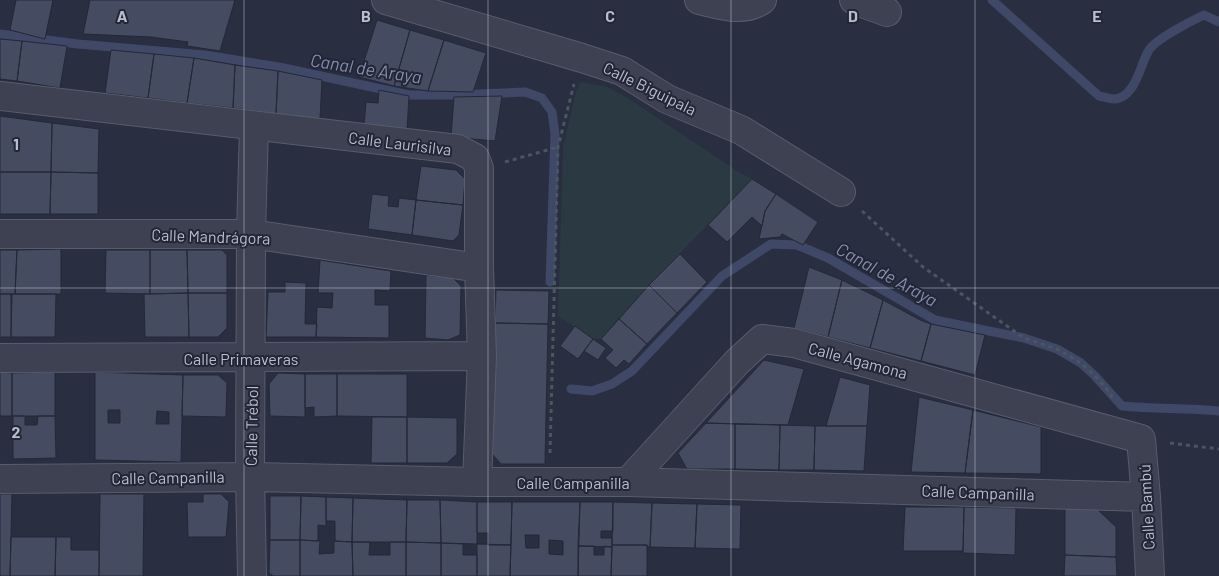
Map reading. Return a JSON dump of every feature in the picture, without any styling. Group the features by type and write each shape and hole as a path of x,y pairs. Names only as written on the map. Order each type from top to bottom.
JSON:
{"street":[{"name":"Calle Biguipala","path":"386,0 622,71 667,99 741,130 841,192"},
{"path":"700,0 732,8 756,4 762,0"},
{"path":"854,0 887,12"},
{"name":"Calle Laurisilva","path":"0,96 458,149 475,158 479,168"},
{"name":"Calle Trébol","path":"252,576 250,477 252,358 251,234 254,126"},
{"path":"477,482 482,356 479,268 479,168"},
{"name":"Calle Mandrágora","path":"0,234 251,234 479,268"},
{"name":"Calle Agamona","path":"628,482 737,362 762,339 794,343 1141,439"},
{"name":"Calle Primaveras","path":"0,358 482,356"},
{"name":"Calle Bambú","path":"1141,439 1150,576"},
{"name":"Calle Campanilla","path":"0,479 250,477 477,482 628,482 1146,497"}],"path":[{"path":"549,481 558,147 582,58"},
{"path":"479,168 558,147"},
{"path":"841,192 938,278 1024,338 1057,349 1081,363 1112,394 1113,402"},
{"path":"1141,439 1219,449"}],"shaded area":[{"path":"581,82 607,87 626,97 752,179 649,285 601,339 593,339 558,316 563,148 576,92"}],"building":[{"path":"16,0 53,0 45,39 10,30"},
{"path":"90,0 235,0 220,51 187,46 188,42 151,37 83,34"},
{"path":"377,20 410,30 394,86 359,77"},
{"path":"410,30 444,40 428,91 394,86"},
{"path":"0,39 22,41 17,81 0,79"},
{"path":"444,40 486,53 473,92 428,91"},
{"path":"22,41 67,46 60,88 17,81"},
{"path":"111,50 154,54 148,98 105,93"},
{"path":"154,54 194,58 187,103 148,98"},
{"path":"194,58 235,65 233,108 187,103"},
{"path":"235,65 278,71 276,114 233,108"},
{"path":"278,71 322,80 320,119 276,114"},
{"path":"379,90 409,96 407,130 364,125 366,102 378,103"},
{"path":"502,96 495,141 451,137 454,97"},
{"path":"0,116 52,123 51,172 0,172"},
{"path":"52,123 99,129 98,173 51,172"},
{"path":"421,166 456,170 465,179 463,205 416,200"},
{"path":"0,172 51,172 50,214 0,214"},
{"path":"51,172 98,173 98,214 50,214"},
{"path":"752,179 776,194 765,211 762,226 752,217 727,242 708,225"},
{"path":"372,194 389,196 388,206 398,207 399,198 416,200 412,235 368,229"},
{"path":"776,194 818,222 803,245 782,234 780,237 759,239 765,211"},
{"path":"416,200 463,205 459,235 453,241 412,235"},
{"path":"61,249 61,294 15,294 17,250"},
{"path":"0,250 17,250 15,294 0,294"},
{"path":"106,250 150,250 150,294 105,293"},
{"path":"150,250 187,250 188,293 150,294"},
{"path":"187,250 222,250 227,255 227,293 188,293"},
{"path":"680,254 707,282 677,313 649,285"},
{"path":"320,260 391,271 390,291 375,290 375,305 389,305 389,338 316,337 317,307 332,308 333,293 318,293"},
{"path":"809,267 842,280 828,337 794,328"},
{"path":"426,275 453,278 461,286 460,335 448,340 425,338"},
{"path":"842,280 883,300 870,348 828,337"},
{"path":"285,282 306,283 305,324 317,324 316,337 266,337 268,292 285,292"},
{"path":"649,285 677,313 647,344 619,319"},
{"path":"496,290 549,291 548,324 495,323"},
{"path":"188,293 227,293 227,328 218,337 189,337"},
{"path":"188,293 189,337 145,337 144,294"},
{"path":"0,294 12,294 11,337 0,337"},
{"path":"11,294 56,294 55,337 11,337"},
{"path":"883,300 931,324 921,361 870,348"},
{"path":"619,319 647,344 629,364 624,360 616,368 605,358 613,350 601,339"},
{"path":"495,323 548,324 545,464 501,464 492,454"},
{"path":"931,324 985,335 975,375 921,361"},
{"path":"575,326 593,339 578,359 560,346"},
{"path":"593,339 606,348 598,360 584,351"},
{"path":"764,360 804,369 788,425 706,423"},
{"path":"0,372 12,373 12,416 0,416"},
{"path":"55,372 55,416 12,416 12,373"},
{"path":"95,372 183,375 181,462 95,460","holes":["108,410 120,410 120,423 108,423","157,411 169,412 169,424 156,424"]},
{"path":"278,373 305,374 305,417 270,416 269,384"},
{"path":"305,374 337,374 337,416 314,417 314,407 305,408"},
{"path":"337,374 407,374 407,417 337,416"},
{"path":"183,375 218,375 227,383 226,417 182,416"},
{"path":"840,377 870,385 867,426 826,426"},
{"path":"919,397 973,410 965,473 911,472"},
{"path":"973,410 1041,427 1041,474 965,473"},
{"path":"13,416 25,416 25,425 37,425 38,416 55,416 56,458 13,459"},
{"path":"372,417 407,417 407,463 371,463"},
{"path":"407,417 457,418 457,454 447,463 407,463"},
{"path":"706,423 735,424 735,469 687,469 678,453"},
{"path":"735,424 780,425 779,470 735,469"},
{"path":"780,425 815,426 814,470 779,470"},
{"path":"815,426 867,426 864,471 814,470"},
{"path":"0,494 12,494 10,576 0,576"},
{"path":"100,494 144,494 143,576 99,576"},
{"path":"203,494 221,494 229,502 226,537 188,537 187,502 203,502"},
{"path":"270,496 301,496 300,540 270,540"},
{"path":"301,496 326,497 326,526 318,525 318,541 300,540"},
{"path":"326,497 353,498 352,542 335,541 335,521 326,521"},
{"path":"353,498 407,500 406,542 352,542"},
{"path":"407,500 440,500 441,543 406,542"},
{"path":"440,500 477,502 477,544 441,543"},
{"path":"477,502 512,502 511,545 488,545 488,533 477,533"},
{"path":"512,502 580,502 578,576 510,576","holes":["525,535 539,535 539,548 526,548","549,540 563,541 563,555 549,554"]},
{"path":"580,502 613,502 613,531 601,531 601,538 612,538 612,547 578,546"},
{"path":"613,502 652,503 650,547 647,547 647,545 612,545"},
{"path":"652,503 697,504 695,548 650,547"},
{"path":"697,504 741,505 740,549 695,548"},
{"path":"905,507 964,507 963,551 903,551"},
{"path":"964,507 1016,508 1015,555 963,553"},
{"path":"1065,508 1096,508 1116,527 1116,557 1065,555"},
{"path":"11,537 56,537 55,576 10,576"},
{"path":"56,537 71,537 71,550 99,550 99,576 55,576"},
{"path":"270,540 300,540 300,576 273,576 269,573"},
{"path":"300,540 320,541 319,554 334,553 334,541 352,542 353,576 300,576"},
{"path":"352,542 370,542 369,555 390,555 390,542 406,542 406,576 353,576"},
{"path":"406,542 441,543 441,576 406,576"},
{"path":"441,543 463,544 463,555 477,555 477,576 441,576"},
{"path":"477,544 511,545 510,576 477,576"},
{"path":"612,545 647,545 647,576 611,576"},
{"path":"578,546 594,546 594,555 604,555 604,546 612,547 611,576 578,576"},
{"path":"1065,555 1116,557 1117,576 1064,576"}],"waterway":[{"path":"992,0 1099,96 1112,99 1121,97 1132,87 1149,50 1159,41 1204,15 1219,22"},
{"name":"Canal de Araya","path":"0,34 78,44 205,55 279,67 409,95 525,92 542,98 552,112 555,134 550,282"},
{"name":"Canal de Araya","path":"571,389 592,391 612,384 632,371 722,276 771,244 797,245 828,258 935,320 1024,338 1057,349 1081,363 1122,406 1219,411"}]}
